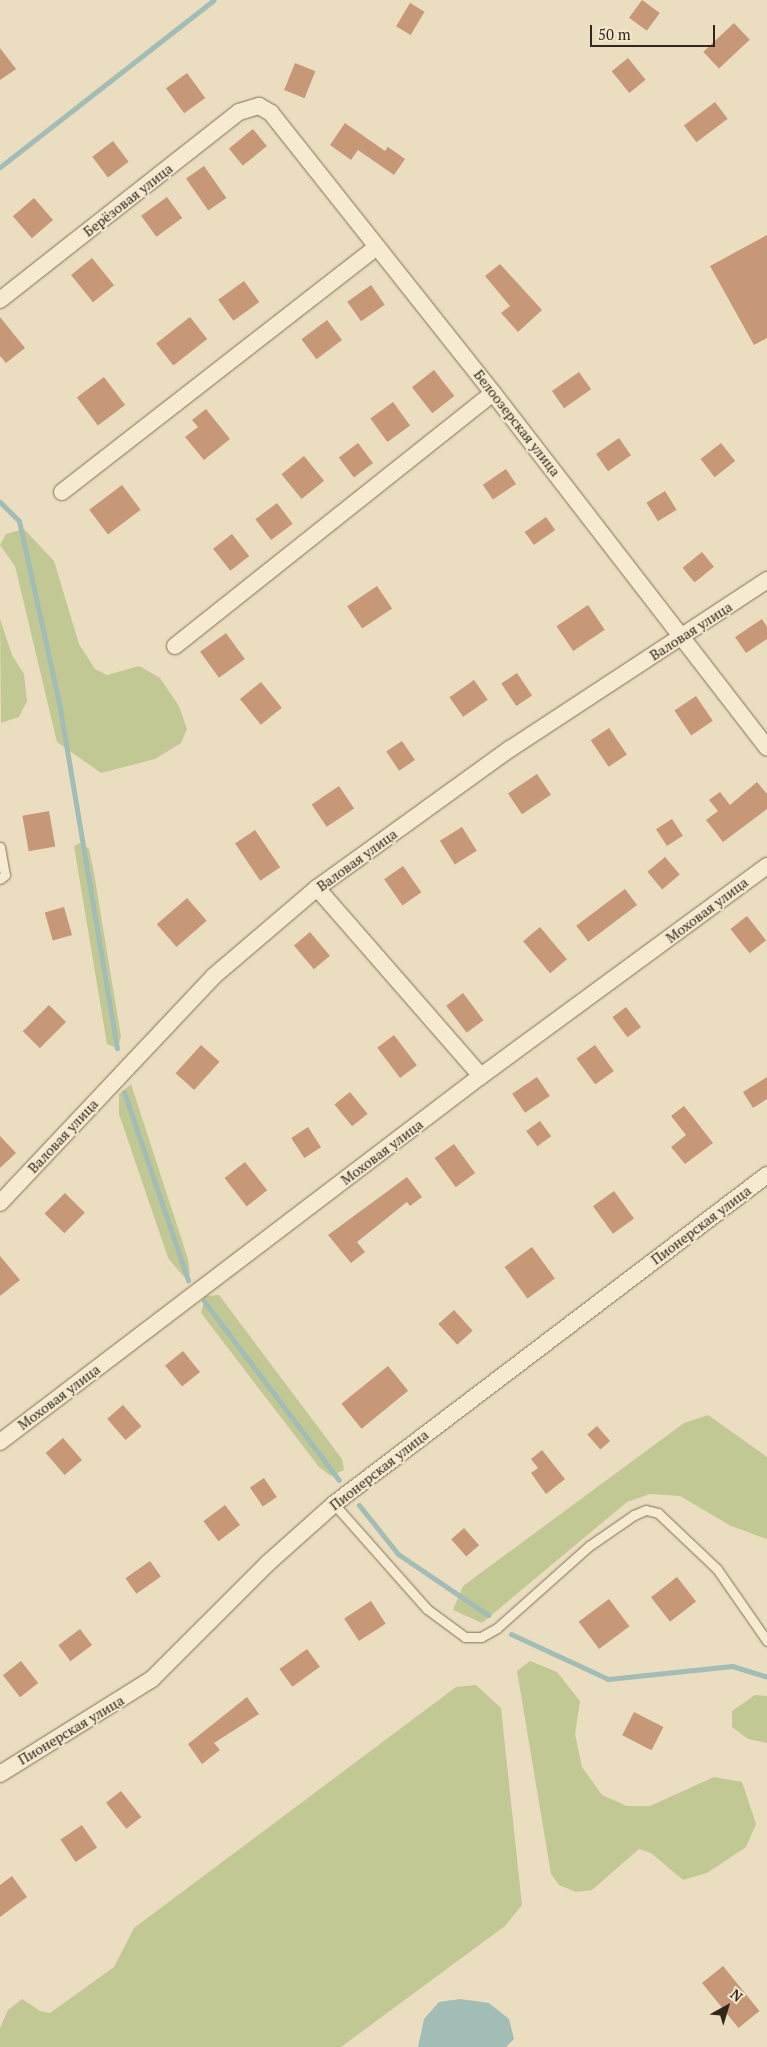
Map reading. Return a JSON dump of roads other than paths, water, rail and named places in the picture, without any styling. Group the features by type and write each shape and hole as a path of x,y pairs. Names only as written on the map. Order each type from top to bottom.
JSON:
{"street":[{"name":"Белоозерская улица","path":"259,106 271,113 493,393 683,636 767,747"},
{"name":"Берёзовая улица","path":"0,300 239,112 259,106"},
{"path":"62,492 377,247"},
{"path":"175,646 493,393"},
{"name":"Валовая улица","path":"0,1203 214,976 318,888 510,748 767,580"},
{"name":"Моховая улица","path":"0,1442 482,1076 767,866"},
{"path":"318,888 482,1076"},
{"name":"Пионерская улица","path":"0,1774 152,1680 267,1564 334,1504 767,1174"}],"lane":[{"path":"0,847 5,874 0,879"},
{"path":"334,1504 427,1609 464,1637 481,1637 497,1628 589,1546 634,1515 646,1510 658,1513 717,1570 767,1641"}],"water":[{"path":"460,1999 489,2003 509,2019 514,2039 506,2047 418,2047 424,2019 439,2002"}],"waterway":[{"path":"0,167 214,0"},
{"path":"0,502 19,521 60,708 117,1048"},
{"path":"124,1092 188,1280"},
{"path":"204,1301 339,1480"},
{"path":"359,1505 398,1554 488,1615"},
{"path":"511,1634 608,1679 732,1666 767,1677"}]}
